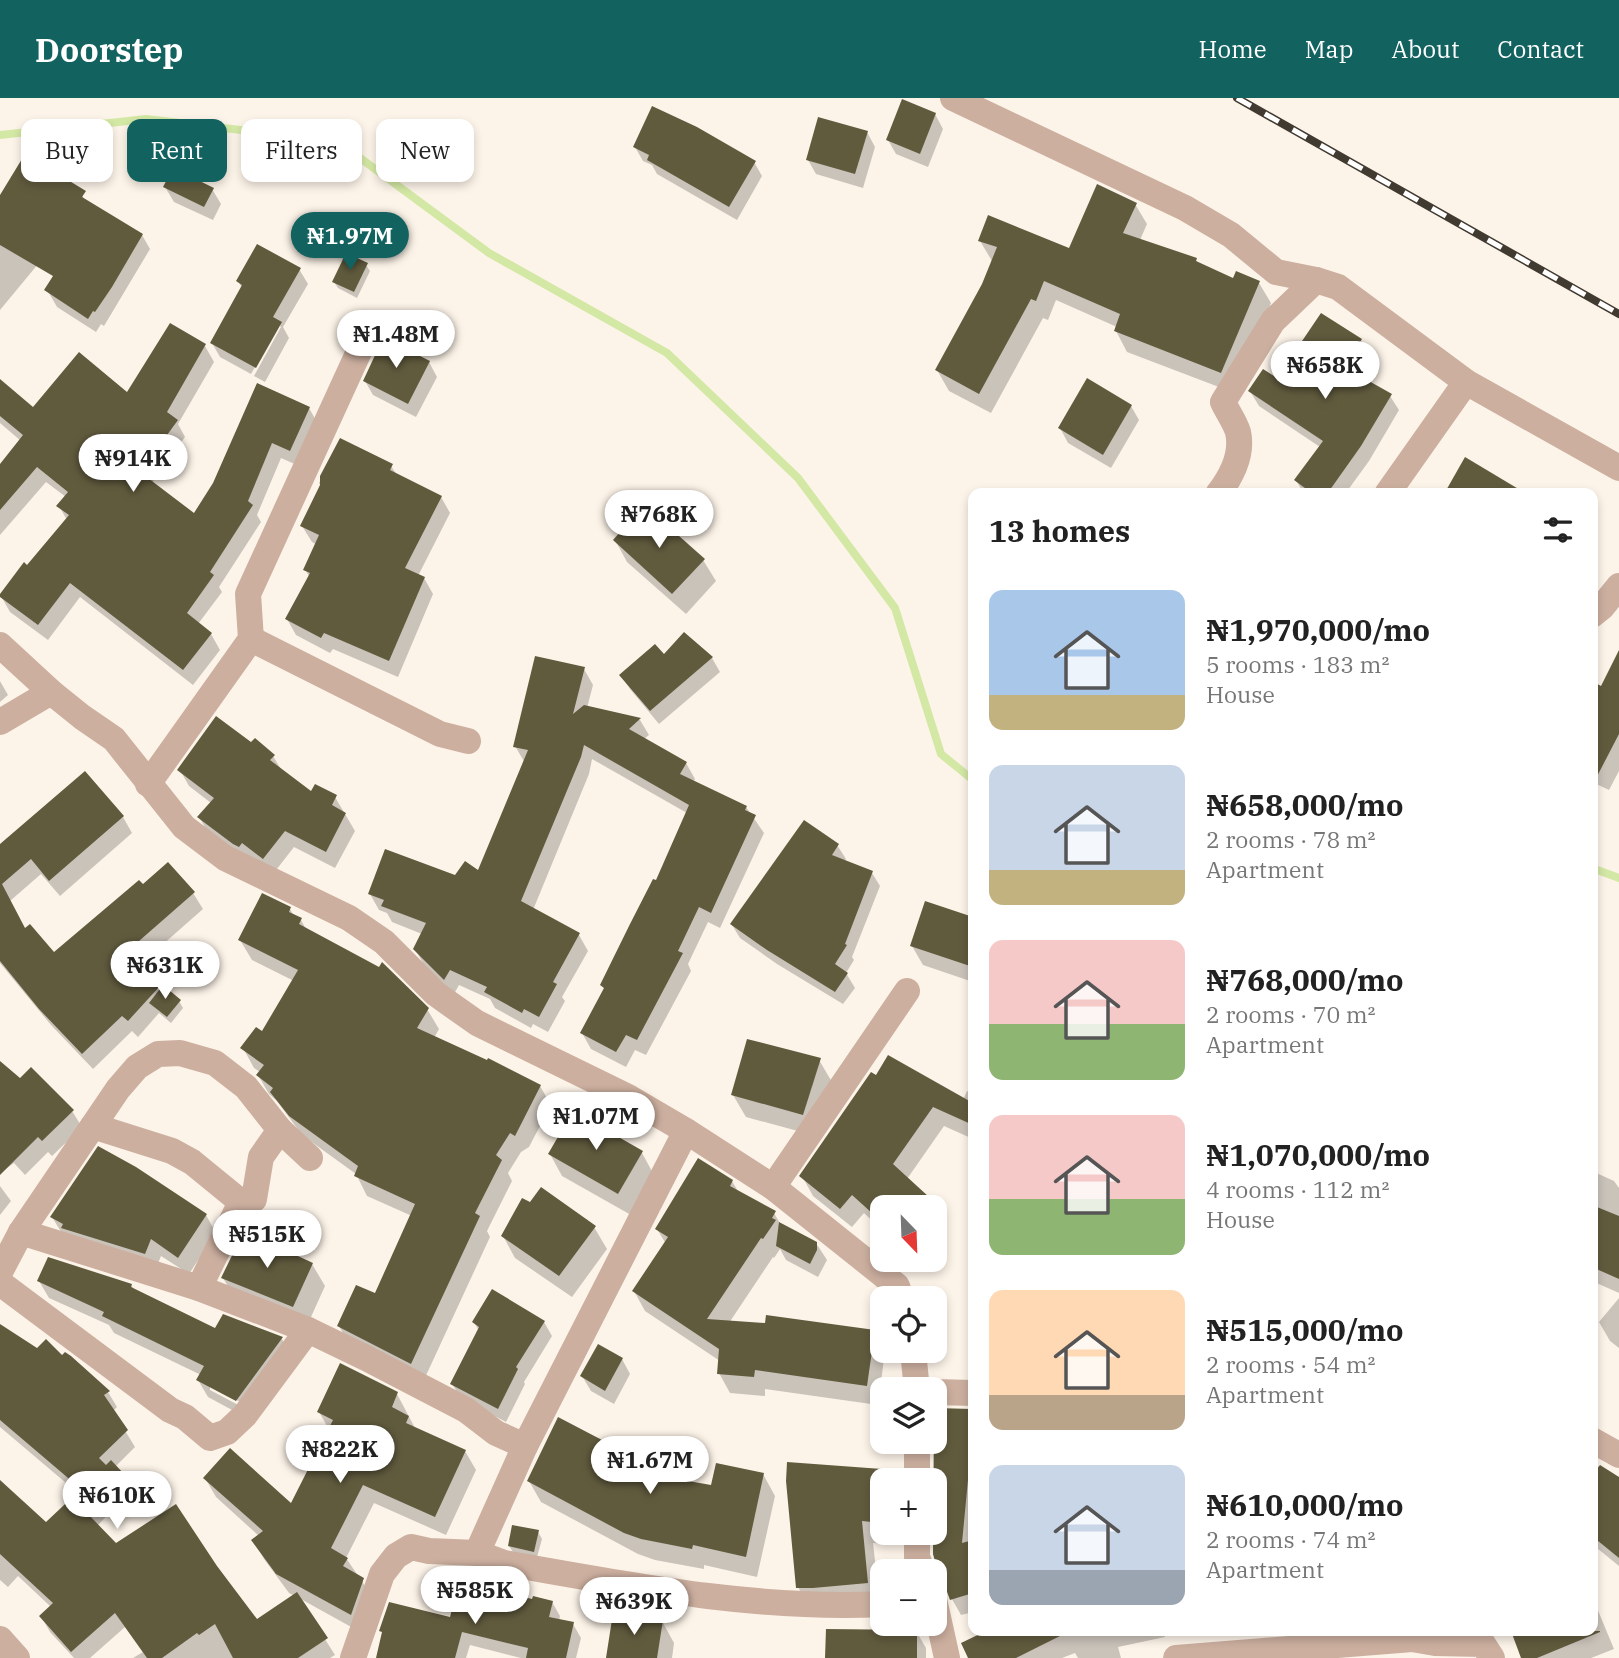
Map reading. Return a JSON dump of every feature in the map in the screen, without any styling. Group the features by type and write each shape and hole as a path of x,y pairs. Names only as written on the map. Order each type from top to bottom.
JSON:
{"street":[{"path":"953,98 1185,208 1231,235 1276,272 1338,287 1466,382 1619,468"},
{"path":"1222,488 1231,476 1236,460 1238,433 1223,402 1273,321 1316,280"},
{"path":"148,784 251,639 248,594 362,345"},
{"path":"1391,488 1466,382"},
{"path":"1598,610 1619,586"},
{"path":"251,639 440,734 467,741"},
{"path":"0,645 51,692 114,739 184,827 225,858 349,918 384,942 436,994 477,1023 628,1097 687,1131 773,1187 897,1286"},
{"path":"0,722 51,692"},
{"path":"773,1187 907,991"},
{"path":"0,1272 21,1232 118,1088 136,1067 158,1054 180,1053 215,1063 246,1087 280,1130 310,1158"},
{"path":"93,1126 172,1151 192,1162 241,1202"},
{"path":"241,1202 254,1199 261,1157 280,1130"},
{"path":"477,1553 525,1446 687,1131"},
{"path":"200,1288 241,1202"},
{"path":"21,1232 200,1288 308,1330 466,1410 496,1433 525,1446"},
{"path":"0,1283 210,1438 227,1432 245,1415 308,1330"},
{"path":"947,1392 968,1393"},
{"path":"1598,1443 1619,1455"},
{"path":"353,1658 382,1574 396,1556 411,1547 429,1551 477,1553 505,1563 743,1601 839,1606 870,1605"},
{"path":"942,1636 947,1658"},
{"path":"0,1639 17,1658"},
{"path":"1176,1658 1412,1639 1435,1643 1483,1644 1492,1658"}],"building":[{"path":"902,99 936,113 920,154 886,140"},
{"path":"652,106 697,127 756,161 729,207 647,160 649,155 633,147"},
{"path":"818,117 868,131 855,174 806,160"},
{"path":"21,161 21,182 71,182 86,191 82,197 143,234 112,287 88,319 44,290 53,276 0,245 0,195"},
{"path":"166,182 202,182 214,188 204,207 163,187"},
{"path":"1097,184 1137,203 1123,233 1197,258 1196,261 1233,278 1236,271 1260,281 1221,373 1114,331 1120,314 1044,281 1036,301 1031,299 979,394 935,370 982,284 997,247 978,241 988,215 1069,248"},
{"path":"257,244 301,268 273,317 282,322 256,368 210,343 242,285 236,281"},
{"path":"346,253 368,263 354,292 332,282"},
{"path":"1321,313 1362,339 1344,367 1392,394 1361,446 1331,488 1305,488 1294,480 1323,441 1248,391 1263,369 1277,378"},
{"path":"170,323 206,344 167,412 178,420 140,472 194,513 213,483 257,383 310,407 290,451 272,443 248,501 253,505 210,572 214,575 187,613 212,633 183,670 70,583 38,625 0,597 24,562 27,565 69,515 56,506 68,492 37,467 0,510 0,464 23,435 0,416 0,379 33,407 79,352 127,392"},
{"path":"376,334 430,361 408,404 363,381 377,351"},
{"path":"1087,378 1132,405 1103,455 1058,428"},
{"path":"340,438 393,464 390,470 442,496 405,568 425,577 389,661 324,633 321,638 285,619 310,573 303,570 319,535 300,526 320,485 320,476"},
{"path":"1465,457 1517,488 1447,488"},
{"path":"644,505 705,559 672,594 613,540"},
{"path":"684,632 713,657 650,711 619,675 655,644 664,654"},
{"path":"1619,650 1619,734 1598,774 1598,684 1601,686"},
{"path":"535,656 585,667 573,714 584,705 641,718 629,729 687,762 680,774 747,806 745,810 756,815 711,913 699,907 678,951 683,953 637,1040 626,1035 616,1052 580,1033 604,988 600,985 653,879 656,880 689,805 584,745 521,901 580,933 553,982 557,984 539,1017 524,1009 522,1013 484,992 487,987 450,970 444,980 413,949 426,923 381,906 384,900 368,894 385,849 455,875 465,861 478,870 528,750 513,747"},
{"path":"216,716 251,742 255,738 275,755 270,760 311,791 315,784 337,795 332,805 346,813 326,852 285,831 263,859 242,843 239,847 233,844 197,817 214,798 177,770"},
{"path":"85,771 124,816 49,881 31,859 2,884 25,928 30,924 54,952 139,880 143,884 168,862 195,892 123,955 159,987 128,1021 122,1016 82,1054 39,1009 0,961 0,844"},
{"path":"804,820 839,844 832,855 873,871 845,944 847,945 835,964 848,973 835,992 730,924"},
{"path":"262,893 291,907 289,912 302,918 299,924 379,967 382,962 429,1008 417,1028 487,1060 488,1058 541,1085 515,1136 510,1133 496,1155 502,1160 475,1213 480,1216 411,1364 337,1326 356,1285 375,1293 415,1204 354,1176 358,1166 289,1116 270,1092 273,1088 256,1075 264,1065 240,1048 256,1027 262,1031 298,970 238,940"},
{"path":"925,901 968,915 968,965 910,946"},
{"path":"163,985 181,1000 167,1017 149,1003"},
{"path":"747,1039 821,1058 803,1115 731,1095"},
{"path":"888,1055 968,1100 968,1123 933,1107 893,1164 927,1195 870,1195 870,1211 852,1195 840,1209 799,1176 871,1072 876,1075"},
{"path":"0,1061 20,1078 31,1067 74,1110 42,1141 38,1137 0,1175"},
{"path":"573,1111 643,1151 618,1194 548,1154"},
{"path":"98,1146 136,1167 207,1214 178,1258 151,1239 145,1254 61,1228 63,1224 50,1217"},
{"path":"698,1158 733,1180 730,1186 776,1211 772,1218 776,1220 707,1319 765,1323 766,1315 870,1329 867,1386 755,1370 754,1377 717,1374 719,1349 632,1291 668,1237 655,1229"},
{"path":"541,1187 596,1226 559,1276 501,1236 522,1198 530,1202"},
{"path":"1598,1207 1619,1216 1619,1279 1598,1270"},
{"path":"779,1222 817,1242 817,1250 810,1264 776,1246"},
{"path":"244,1231 313,1263 293,1307 221,1278"},
{"path":"48,1257 132,1284 131,1287 215,1328 223,1314 283,1337 236,1401 196,1380 204,1366 102,1316 104,1312 37,1281"},
{"path":"492,1289 545,1321 516,1367 518,1369 498,1409 450,1384 479,1327 472,1322"},
{"path":"0,1324 37,1348 46,1339 62,1355 65,1352 71,1356 110,1391 104,1395 128,1430 99,1458 106,1465 111,1460 124,1474 86,1512 116,1543 176,1504 217,1566 257,1619 297,1592 328,1638 298,1658 233,1658 215,1624 199,1635 197,1633 162,1658 147,1658 115,1613 71,1652 39,1616 53,1603 0,1554 0,1480 46,1522 81,1489 0,1420"},
{"path":"598,1344 623,1358 605,1391 580,1376"},
{"path":"340,1363 398,1392 392,1407 409,1416 406,1423 466,1450 435,1517 363,1485 331,1548 348,1558 343,1566 364,1578 351,1615 276,1574 251,1540 263,1531 203,1478 230,1448 291,1503 333,1420 317,1412"},
{"path":"947,1408 968,1409 968,1480 962,1543 968,1541 968,1595 950,1600 947,1592 947,1559 934,1559 933,1545 947,1545 947,1468 934,1468 934,1454 947,1454"},
{"path":"558,1417 602,1440 591,1459 652,1482 654,1475 711,1485 716,1463 764,1473 746,1557 693,1545 692,1549 641,1539 624,1533 527,1481"},
{"path":"787,1462 870,1468 870,1522 862,1521 868,1583 796,1588 786,1481"},
{"path":"1600,1465 1619,1477 1619,1558 1598,1541"},
{"path":"512,1525 539,1530 534,1552 508,1546"},
{"path":"460,1580 532,1599 533,1596 553,1601 549,1617 574,1622 566,1658 526,1658 528,1648 462,1632 455,1658 376,1658 382,1632 379,1631 389,1602 450,1617"},
{"path":"613,1613 663,1620 657,1658 606,1658"},
{"path":"826,1629 870,1629 870,1636 917,1636 917,1658 825,1658"},
{"path":"976,1636 1060,1636 1016,1658 968,1658 961,1643"},
{"path":"1513,1636 1590,1636 1537,1658 1521,1658"}],"waterway":[{"path":"0,135 146,119 337,141 489,253 667,353 798,478 895,608 941,754 968,776"},
{"path":"1598,870 1619,878"}],"railway":[{"path":"1237,98 1619,314"}]}
